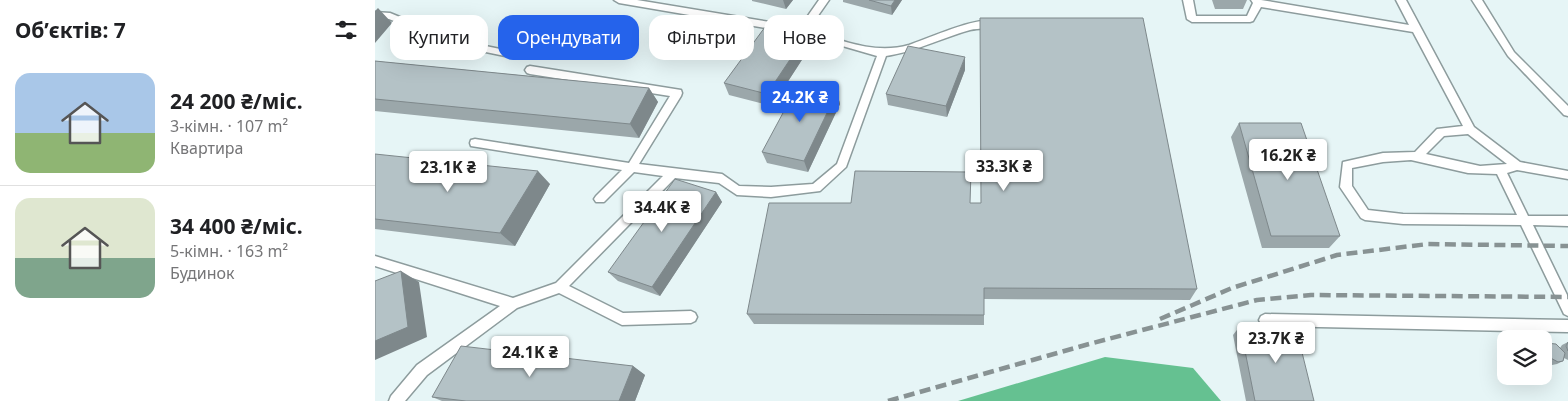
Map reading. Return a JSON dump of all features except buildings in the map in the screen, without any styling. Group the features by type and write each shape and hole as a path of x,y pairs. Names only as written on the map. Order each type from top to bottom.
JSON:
{"lane":[{"path":"619,0 764,25"},
{"path":"813,15 824,0"},
{"path":"1188,0 1192,19 1251,19 1257,2 1417,29"},
{"path":"1401,0 1470,130 1517,166"},
{"path":"1477,0 1511,54 1568,112"},
{"path":"375,15 390,16 404,22 397,41 411,43 426,39 450,41 498,51"},
{"path":"844,43 883,54 943,38 981,23 1010,23"},
{"path":"475,143 722,179 737,190 771,192 816,188 841,167 883,54"},
{"path":"530,70 677,93 632,167 600,199"},
{"path":"1417,157 1441,132 1470,130"},
{"path":"1568,174 1517,166 1501,171 1440,164 1417,157 1368,159 1347,166 1346,187 1365,215 1403,219 1568,221"},
{"path":"1501,171 1568,310"},
{"path":"396,401 422,370 513,304 560,287 673,173"},
{"path":"378,264 513,304"},
{"path":"560,287 622,319 691,317"},
{"path":"1265,320 1568,326"}],"green space":[{"path":"1105,357 1193,368 1221,401 958,401"}],"railway":[{"path":"1160,319 1232,288 1337,255 1428,244 1568,246"},
{"path":"888,401 1089,344 1257,300 1311,295 1568,297"}]}
